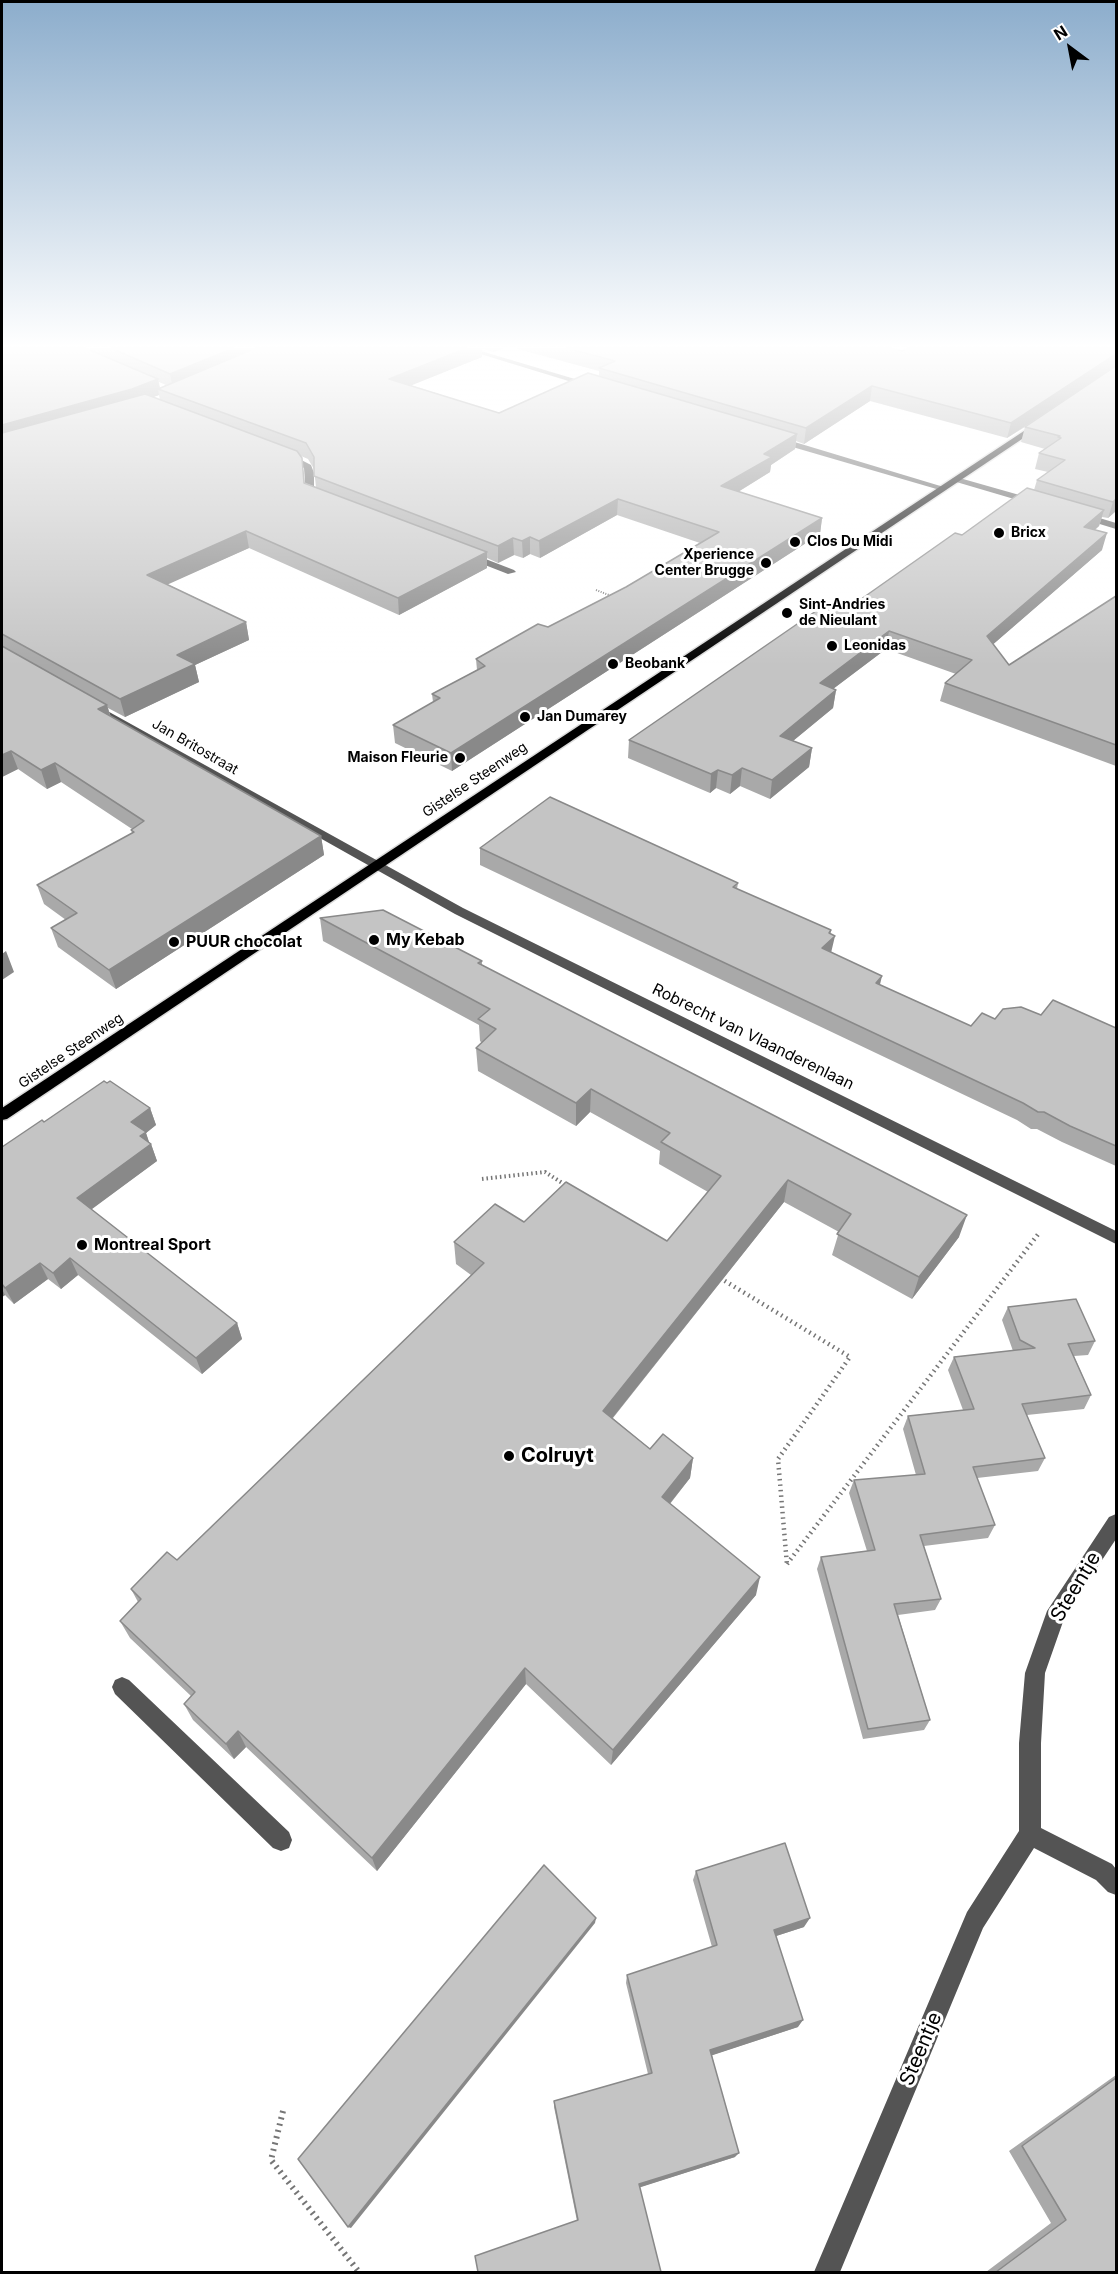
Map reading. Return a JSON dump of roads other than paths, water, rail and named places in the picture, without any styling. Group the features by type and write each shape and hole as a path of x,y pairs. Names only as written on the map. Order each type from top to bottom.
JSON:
{"main road":[{"name":"Gistelse Steenweg","path":"2,1115 994,454"}],"street":[{"path":"281,454 304,463 310,473 310,495 329,503"},
{"path":"828,454 943,488"},
{"path":"956,479 1039,503"},
{"path":"1070,513 1116,526"},
{"path":"458,552 511,572"},
{"name":"Jan Britostraat","path":"80,699 375,865"},
{"name":"Robrecht van Vlaanderenlaan","path":"375,865 470,916 1116,1238"},
{"name":"Steentje","path":"827,2272 975,1920 1030,1834 1030,1743 1035,1673 1057,1611 1116,1523"},
{"path":"122,1687 281,1840"},
{"path":"1030,1834 1104,1872 1116,1884"}],"place":[{"name":"Bricx","path":"999,533"},
{"name":"Clos Du Midi","path":"795,542"},
{"name":"Xperience Center Brugge","path":"766,563"},
{"name":"Sint-Andries de Nieulant","path":"787,613"},
{"name":"Leonidas","path":"832,646"},
{"name":"Beobank","path":"613,664"},
{"name":"Jan Dumarey","path":"525,717"},
{"name":"Maison Fleurie","path":"460,758"},
{"name":"My Kebab","path":"374,940"},
{"name":"PUUR chocolat","path":"174,942"},
{"name":"Montreal Sport","path":"82,1245"},
{"name":"Colruyt","path":"509,1456"}]}
